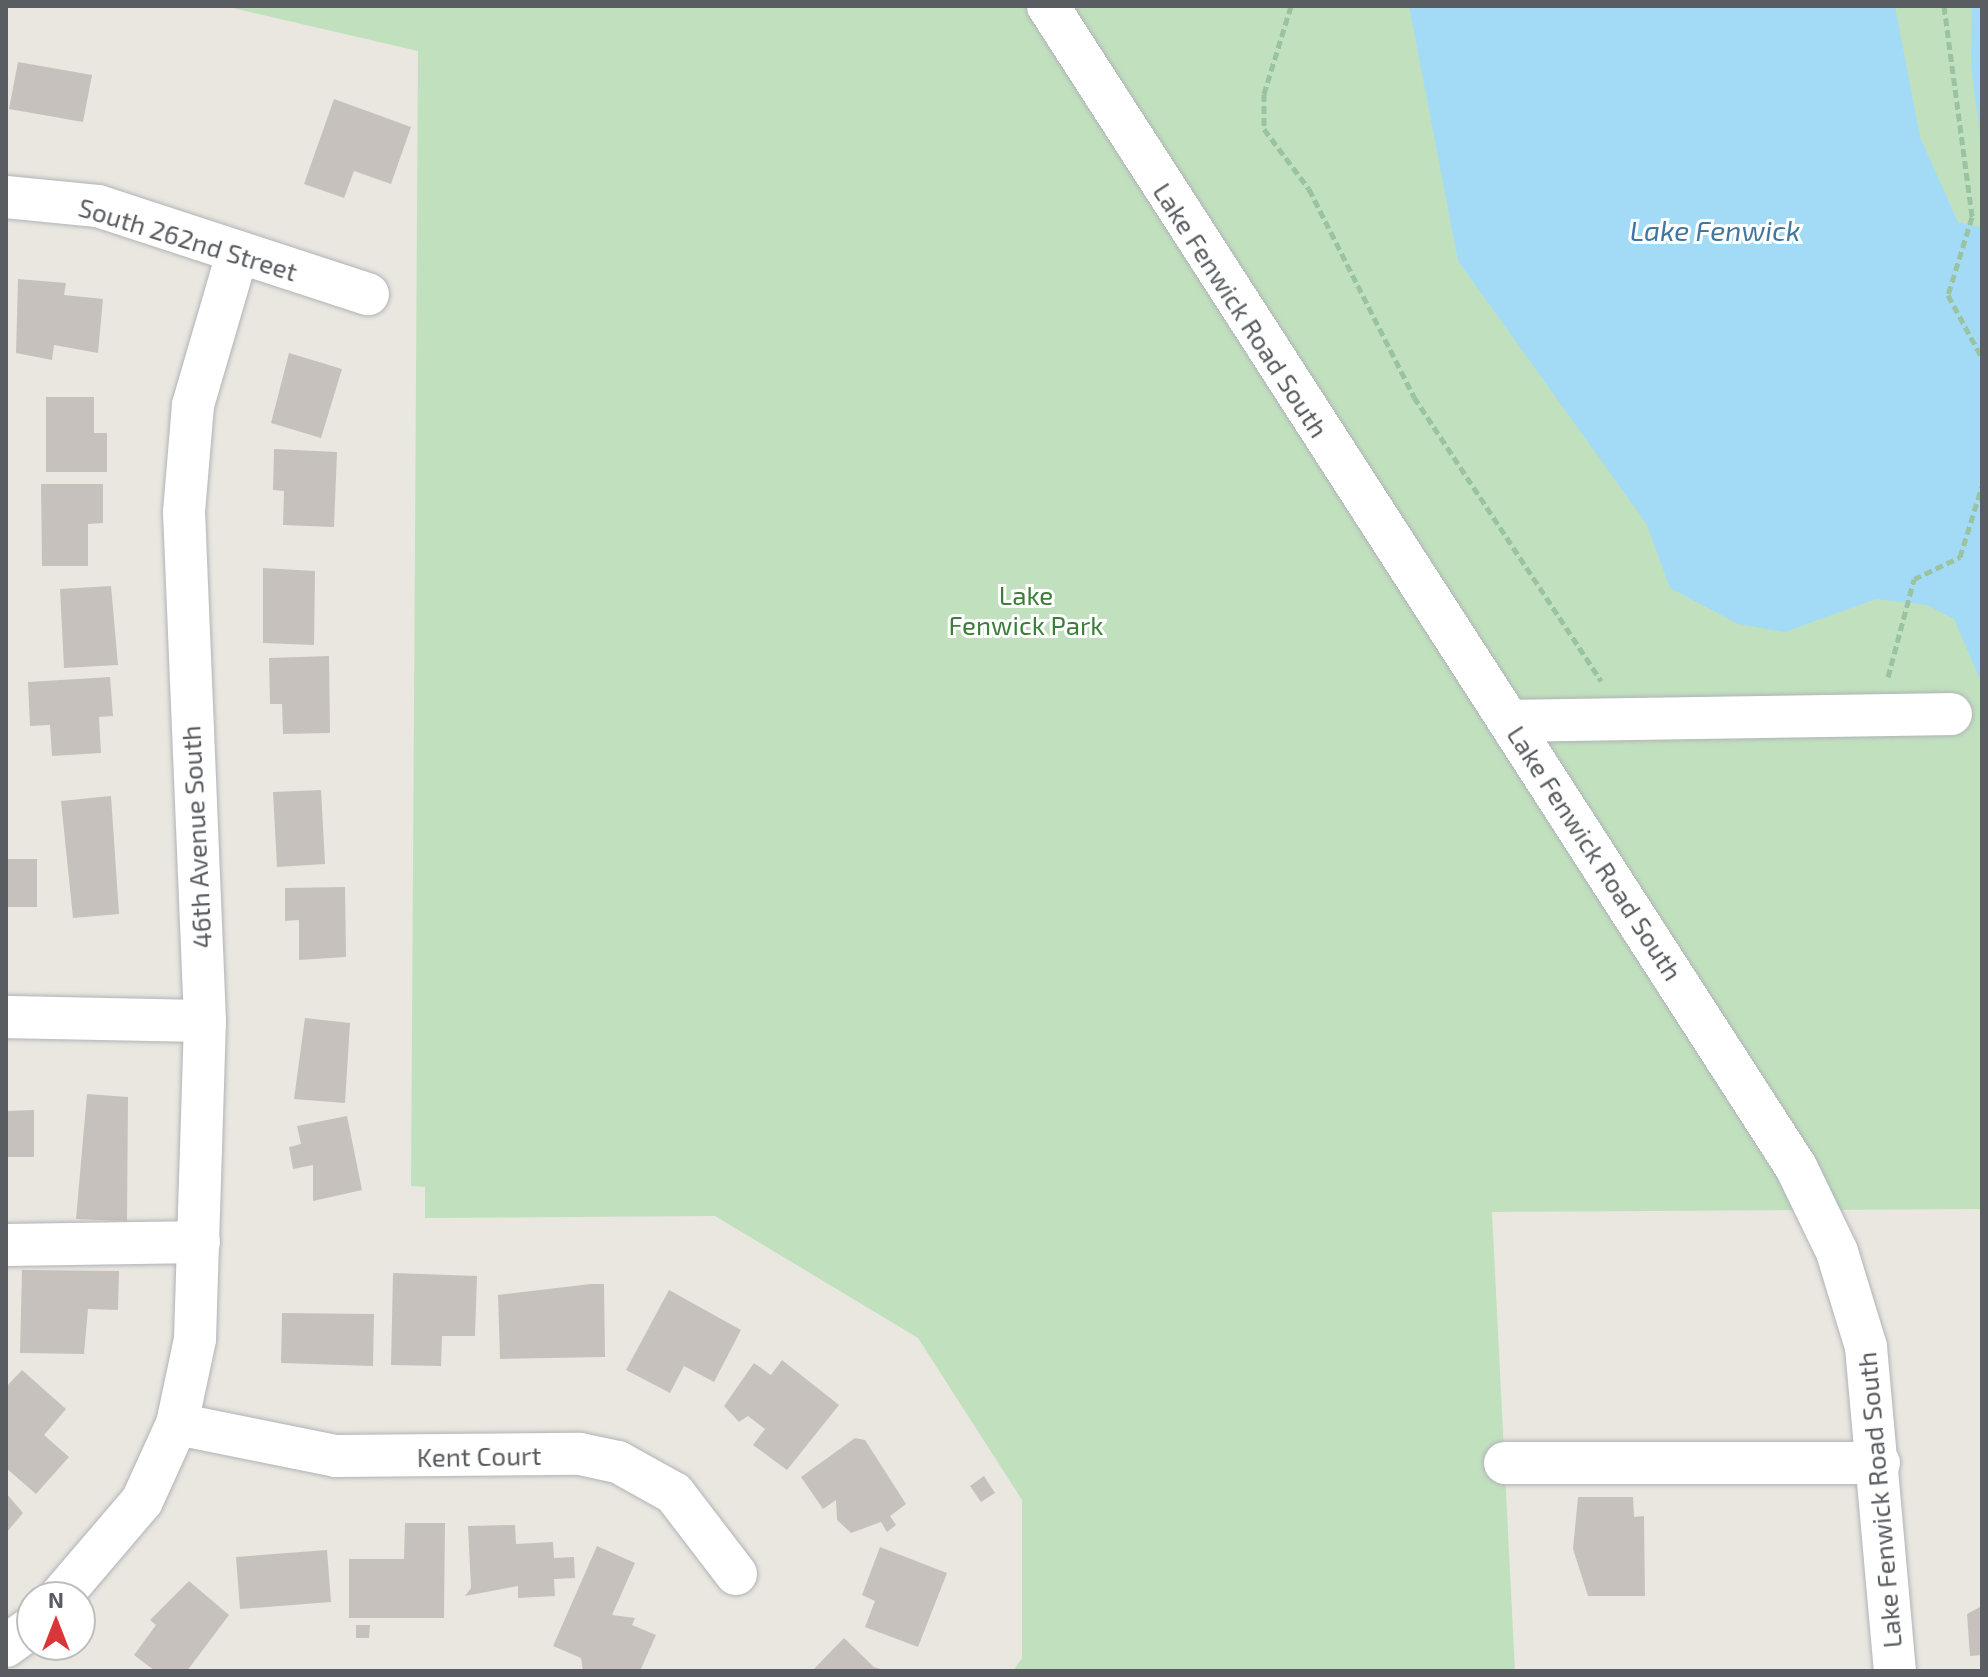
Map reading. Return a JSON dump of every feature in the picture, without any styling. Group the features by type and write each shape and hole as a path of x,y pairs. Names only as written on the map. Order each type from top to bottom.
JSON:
{"street":[{"name":"Lake Fenwick Road South","path":"1048,6 1107,106 1796,1167 1837,1252 1866,1347 1879,1463 1895,1671"},
{"name":"South 262nd Street","path":"6,197 98,206 237,255 368,294"},
{"name":"46th Avenue South","path":"74,1581 142,1501 177,1424 195,1339 205,1021 184,512 193,405 237,255"},
{"path":"1509,721 1619,716 1951,714"},
{"path":"6,1017 205,1021"},
{"path":"6,1245 199,1242"},
{"name":"Kent Court","path":"177,1424 336,1456 580,1454 618,1462 674,1493 736,1574"},
{"path":"1505,1463 1879,1463"}],"path":[{"path":"1291,6 1264,94 1264,129 1309,189 1414,397 1619,716"},
{"path":"1944,6 1972,217 1948,295 1982,358"},
{"path":"1892,657 1914,579 1960,557 1982,486"}],"green space":[{"name":"Lake Fenwick Park","path":"224,6 1982,6 1982,1209 1492,1212 1515,1671 1013,1671 1022,1658 1022,1500 918,1338 715,1216 425,1218 425,1187 411,1186 418,51"}],"water":[{"name":"Lake Fenwick","path":"1409,6 1895,6 1920,137 1958,222 1982,228 1982,684 1954,619 1927,605 1876,599 1785,632 1738,624 1670,588 1646,523 1458,261"},
{"path":"1972,6 1982,6 1982,149 1971,65"}],"building":[{"path":"18,62 92,75 83,122 9,109"},
{"path":"334,99 411,127 391,184 354,171 344,198 304,184"},
{"path":"18,279 66,283 64,295 103,299 98,353 54,345 52,360 16,353"},
{"path":"289,353 342,369 321,438 271,423"},
{"path":"46,397 94,397 94,433 107,433 107,472 46,472"},
{"path":"274,449 337,452 334,527 283,525 284,491 273,490"},
{"path":"41,484 103,484 103,523 88,524 88,566 42,566"},
{"path":"263,568 315,571 314,645 263,643"},
{"path":"111,586 118,665 64,668 60,589"},
{"path":"329,656 330,733 283,734 282,704 270,704 269,658"},
{"path":"110,677 113,716 99,717 101,753 52,756 50,725 30,726 28,682"},
{"path":"321,790 325,864 277,867 273,792"},
{"path":"111,796 119,914 73,918 61,801"},
{"path":"6,859 37,859 37,907 6,907"},
{"path":"345,887 346,957 299,960 299,920 285,921 285,888"},
{"path":"305,1018 350,1023 345,1103 294,1099"},
{"path":"87,1094 128,1097 127,1221 76,1219"},
{"path":"34,1110 34,1157 6,1157 6,1111"},
{"path":"347,1116 362,1190 313,1201 313,1165 293,1169 289,1147 301,1144 297,1126"},
{"path":"22,1270 119,1271 118,1310 88,1309 84,1354 20,1353"},
{"path":"393,1273 477,1276 475,1336 442,1336 441,1366 391,1365"},
{"path":"604,1284 605,1357 500,1359 498,1295"},
{"path":"669,1290 741,1330 714,1382 684,1366 670,1393 626,1370"},
{"path":"282,1313 374,1314 373,1366 281,1363"},
{"path":"782,1360 839,1405 787,1470 753,1445 765,1429 748,1416 739,1422 724,1406 754,1363 771,1375"},
{"path":"22,1370 66,1409 44,1435 69,1457 36,1494 6,1468 6,1387"},
{"path":"855,1438 865,1440 906,1504 890,1516 896,1525 887,1532 881,1522 851,1533 837,1520 836,1500 823,1509 801,1477"},
{"path":"984,1476 995,1493 981,1502 970,1486"},
{"path":"6,1493 23,1513 6,1533"},
{"path":"1578,1497 1633,1497 1634,1517 1644,1516 1645,1596 1588,1596 1573,1549"},
{"path":"405,1523 445,1523 444,1618 349,1618 349,1559 404,1559"},
{"path":"515,1525 516,1544 553,1542 554,1558 574,1557 575,1578 554,1579 555,1596 518,1598 518,1586 465,1596 471,1588 468,1526"},
{"path":"597,1546 635,1563 612,1615 635,1618 632,1625 656,1635 640,1671 583,1671 581,1658 553,1646"},
{"path":"880,1547 947,1573 918,1647 865,1627 875,1601 862,1595"},
{"path":"327,1550 331,1602 240,1609 236,1557"},
{"path":"189,1581 229,1615 187,1671 155,1671 134,1655 156,1625 150,1620"},
{"path":"1982,1606 1982,1655 1970,1656 1967,1614"},
{"path":"356,1625 370,1625 369,1638 356,1638"},
{"path":"844,1638 874,1667 887,1671 812,1671"}]}
